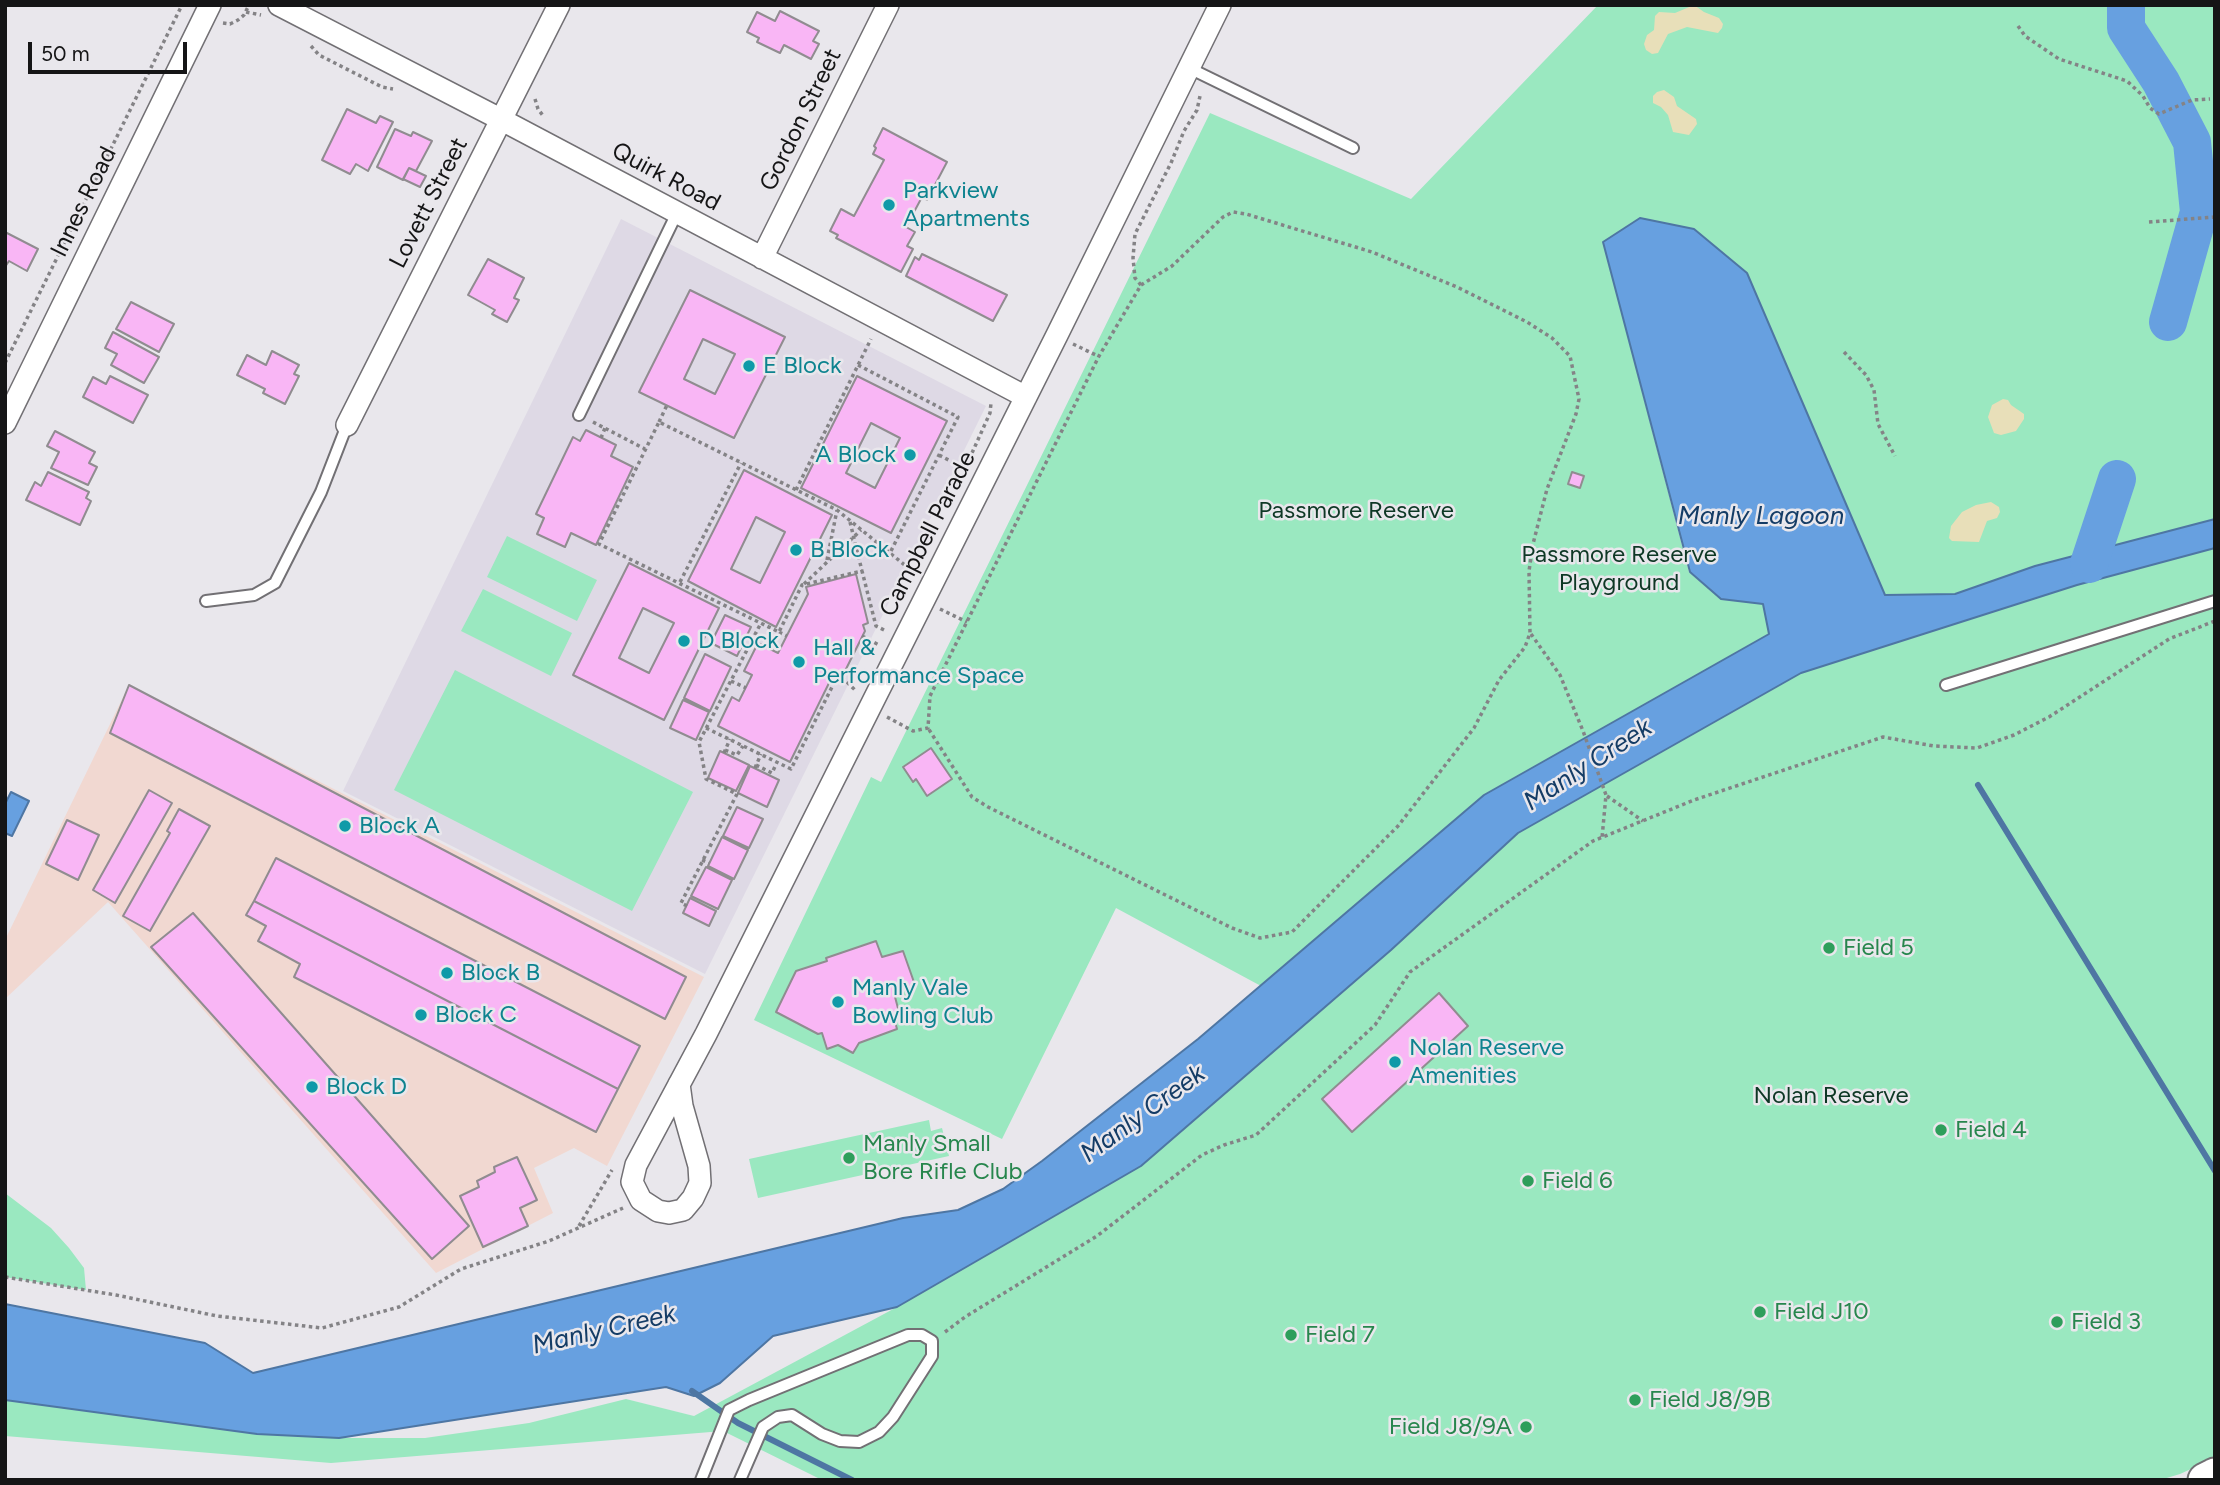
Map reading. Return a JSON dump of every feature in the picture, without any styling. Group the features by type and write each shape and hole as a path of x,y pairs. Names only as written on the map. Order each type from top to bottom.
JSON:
{"main road":[{"path":"2205,1480 2215,1475"}],"street":[{"name":"Innes Road","path":"5,423 210,5"},
{"name":"Quirk Road","path":"279,5 1026,397"},
{"name":"Lovett Street","path":"347,425 558,5"},
{"name":"Gordon Street","path":"762,258 887,5"},
{"name":"Campbell Parade","path":"640,1200 632,1182 636,1165 1026,397 1198,72 1220,5"},
{"path":"640,1200 659,1211 669,1213 682,1210 693,1198 700,1182 699,1166 682,1106 679,1084"}],"lane":[{"path":"1198,72 1353,148"},
{"path":"579,415 677,213"},
{"path":"206,601 254,596 275,583 321,492 347,425"},
{"path":"1946,685 2215,601"},
{"path":"701,1480 729,1410 908,1335 922,1335 932,1341 932,1356 893,1417 879,1432 859,1442 840,1441 822,1434 792,1415 778,1417 763,1427 740,1480"}],"path":[{"path":"5,363 181,5"},
{"path":"2018,26 2025,36 2059,59 2127,81 2143,96 2150,108 2159,114 2192,100 2210,99"},
{"path":"1141,285 1135,278 1132,246 1135,234 1184,131 1197,110 1198,72"},
{"path":"1233,212 1372,252 1457,287 1527,322 1563,347 1570,356 1579,399 1576,414 1547,489 1533,544 1530,633 1525,647 1499,680 1474,728 1398,826 1292,932 1259,938 1232,928 972,797 928,728 930,696 967,622 1099,356 1141,285 1172,266 1223,217 1233,212"},
{"path":"2149,222 2212,217"},
{"path":"796,490 871,339 882,344"},
{"path":"1844,352 1866,375 1874,390 1878,424 1895,456"},
{"path":"858,365 958,417 890,553"},
{"path":"970,457 990,413 992,405 988,397"},
{"path":"667,405 599,544 787,636"},
{"path":"579,415 645,449"},
{"path":"659,422 837,510 912,570 904,591 967,622"},
{"path":"601,438 606,428"},
{"path":"939,455 986,478"},
{"path":"680,583 741,463"},
{"path":"827,562 837,510"},
{"path":"850,520 876,626 904,640"},
{"path":"779,632 802,585 861,530"},
{"path":"802,585 862,571"},
{"path":"932,1341 965,1317 1097,1236 1202,1155 1224,1144 1256,1135 1375,1025 1410,972 1593,841 1694,800 1883,737 1934,746 1977,748 2014,735 2049,717 2169,639 2215,621"},
{"path":"687,906 681,903 737,794 706,779 699,741 709,717 735,675 761,623"},
{"path":"749,632 755,635"},
{"path":"1530,633 1559,675 1606,795 1602,838"},
{"path":"729,672 735,675"},
{"path":"731,681 746,688"},
{"path":"706,728 791,769 835,681"},
{"path":"870,708 913,730 928,728"},
{"path":"730,739 724,751 737,755 743,746"},
{"path":"761,754 755,767 772,773 777,762"},
{"path":"1606,795 1643,821"},
{"path":"720,829 725,832"},
{"path":"702,860 709,863"},
{"path":"687,890 693,893"},
{"path":"5,1277 116,1295 217,1316 322,1328 399,1307 461,1269 549,1241 640,1200"}],"shaded area":[{"path":"621,219 986,406 705,974 343,791"},
{"path":"129,685 704,977 607,1166 574,1148 534,1168 553,1213 436,1273 108,902 5,999 5,940"}],"green space":[{"path":"1598,5 2215,5 2215,519 2035,566 1955,594 1885,595 1747,273 1603,242 1689,572 1721,599 1763,604 1769,634 1484,795 1261,986 1116,908 1002,1139 754,1020 871,777 881,782 1210,113 1411,199"},
{"path":"507,536 597,580 577,621 487,577"},
{"name":"Nolan Reserve","path":"2215,548 2215,1458 2180,1474 2160,1480 822,1480 723,1431 331,1463 5,1436 5,1397 339,1438 425,1438 529,1423 626,1399 694,1416 897,1307 1141,1166 1391,950 1518,833 1801,673 2077,585"},
{"path":"483,589 572,633 551,676 461,631"},
{"path":"455,670 693,792 632,911 394,790"},
{"name":"Manly Small Bore Rifle Club","path":"929,1120 931,1131 942,1128 949,1156 758,1198 749,1159"},
{"path":"5,1193 51,1228 69,1248 84,1268 86,1290 5,1277"}],"sand":[{"path":"1694,5 1719,18 1723,24 1718,33 1687,27 1668,34 1658,53 1652,54 1646,50 1644,44 1647,35 1654,30 1655,16 1659,12 1675,13"},
{"path":"1664,90 1674,97 1677,106 1696,119 1697,124 1689,135 1673,132 1668,115 1653,103 1653,96"},
{"path":"2003,399 2024,414 2024,419 2016,431 2001,435 1994,433 1988,417 1992,405"},
{"path":"1991,502 1999,507 2000,512 1997,518 1987,521 1979,542 1952,541 1949,538 1951,526 1962,512"}],"water":[{"name":"Manly Lagoon","path":"1640,218 1694,229 1747,273 1885,595 1955,594 2035,566 2215,519 2215,548 2077,585 1801,673 1518,833 1391,950 1141,1166 897,1307 773,1336 720,1383 694,1396 666,1387 339,1438 257,1434 5,1400 5,1304 205,1343 253,1373 903,1218 958,1210 1003,1189 1042,1161 1198,1039 1484,795 1769,634 1763,604 1721,599 1690,572 1603,242"},
{"path":"11,792 29,801 12,836 5,833 5,804"}],"building":[{"path":"780,11 819,31 813,41 819,44 811,59 784,45 780,53 757,42 759,38 747,32 757,12 775,21"},
{"path":"347,109 376,123 380,116 393,122 368,171 356,164 350,174 322,160"},
{"name":"Parkview Apartments","path":"883,128 947,162 927,200 922,197 906,227 915,232 907,246 913,249 901,272 836,238 838,235 830,231 841,209 854,216 884,160 873,154"},
{"path":"395,129 411,136 413,132 432,141 416,171 409,168 403,180 377,167"},
{"path":"409,168 426,176 420,187 403,179"},
{"path":"5,232 38,249 27,271 9,261 5,267"},
{"name":"Parkview Apartments","path":"922,254 1007,295 993,321 906,276 915,257 919,260"},
{"path":"488,259 524,278 514,298 519,300 507,322 492,314 495,310 468,295"},
{"name":"E Block","path":"690,290 785,337 734,438 639,392","holes":["703,339 735,354 715,394 684,379"]},
{"path":"131,302 174,324 159,352 116,329"},
{"path":"113,332 159,357 144,383 111,365 117,354 105,348"},
{"path":"272,351 299,365 294,374 299,376 285,404 263,393 265,389 237,375 247,355 266,365"},
{"path":"110,376 148,395 133,423 83,397 93,377 106,384"},
{"name":"A Block","path":"857,376 947,421 891,533 801,488","holes":["871,423 900,438 875,488 846,473"]},
{"path":"586,430 616,445 611,456 633,467 596,545 571,533 565,547 537,534 544,518 536,514 573,437 580,441"},
{"path":"55,431 95,452 89,463 97,467 88,485 51,468 59,452 47,446"},
{"name":"B Block","path":"744,470 832,515 776,627 688,581","holes":["756,517 785,532 760,583 731,569"]},
{"path":"48,472 89,492 86,498 91,501 80,525 26,500 35,482 41,486"},
{"path":"1572,472 1584,476 1580,488 1568,484"},
{"name":"D Block","path":"629,563 719,608 664,720 573,675","holes":["643,608 674,623 649,673 619,658"]},
{"name":"Hall & Performance Space","path":"856,574 868,623 863,625 865,631 839,683 831,679 790,762 718,726 732,697 739,701 752,675 744,671 758,643 778,653 808,594 806,587"},
{"path":"725,615 751,627 737,656 711,643"},
{"path":"705,654 731,667 710,711 684,698"},
{"name":"Block A","path":"129,685 686,977 665,1019 110,733"},
{"path":"683,700 709,712 696,740 670,728"},
{"path":"931,748 952,779 927,796 916,779 913,782 903,767"},
{"path":"720,751 749,765 736,791 708,778"},
{"path":"750,766 779,780 767,807 738,793"},
{"path":"149,790 172,803 115,903 93,890"},
{"path":"737,807 763,819 749,848 723,836"},
{"path":"179,809 210,826 150,931 123,916 170,833 167,831"},
{"path":"67,820 99,835 78,880 46,864"},
{"path":"722,837 748,850 734,879 708,866"},
{"name":"Block B","path":"276,858 640,1046 618,1089 254,901"},
{"path":"706,867 732,880 718,909 691,896"},
{"path":"690,898 716,911 709,926 683,913"},
{"name":"Block C","path":"254,901 618,1089 596,1132 294,977 300,964 258,941 266,926 246,915"},
{"name":"Block D","path":"193,913 469,1226 432,1259 151,947"},
{"name":"Manly Vale Bowling Club","path":"876,941 882,957 903,951 915,985 894,993 900,1016 894,1018 897,1029 859,1043 853,1053 838,1045 827,1049 822,1033 818,1034 776,1012 796,971"},
{"name":"Nolan Reserve Amenities","path":"1439,993 1468,1026 1352,1132 1322,1099"},
{"path":"517,1157 537,1200 520,1208 528,1226 483,1247 460,1196 479,1187 477,1181 495,1172 494,1167"}],"waterway":[{"name":"Manly Creek","path":"2126,5 2126,28 2161,82 2192,142 2199,212 2168,322"},
{"name":"Manly Creek","path":"2089,564 2117,479"},
{"path":"1978,785 2215,1171"},
{"path":"692,1391 738,1423 852,1480"}],"place":[{"name":"Parkview Apartments","path":"889,205"},
{"name":"E Block","path":"749,366"},
{"name":"A Block","path":"910,455"},
{"name":"B Block","path":"796,550"},
{"name":"D Block","path":"684,641"},
{"name":"Hall & Performance Space","path":"799,662"},
{"name":"Block A","path":"345,826"},
{"name":"Field 5","path":"1829,948"},
{"name":"Block B","path":"447,973"},
{"name":"Manly Vale Bowling Club","path":"838,1002"},
{"name":"Block C","path":"421,1015"},
{"name":"Nolan Reserve Amenities","path":"1395,1062"},
{"name":"Block D","path":"312,1087"},
{"name":"Field 4","path":"1941,1130"},
{"name":"Manly Small Bore Rifle Club","path":"849,1158"},
{"name":"Field 6","path":"1528,1181"},
{"name":"Field J10","path":"1760,1312"},
{"name":"Field 3","path":"2057,1322"},
{"name":"Field 7","path":"1291,1335"},
{"name":"Field J8/9B","path":"1635,1400"},
{"name":"Field J8/9A","path":"1526,1427"}],"park label":[{"name":"Passmore Reserve","path":"1356,511"},
{"name":"Passmore Reserve Playground","path":"1619,569"}]}
